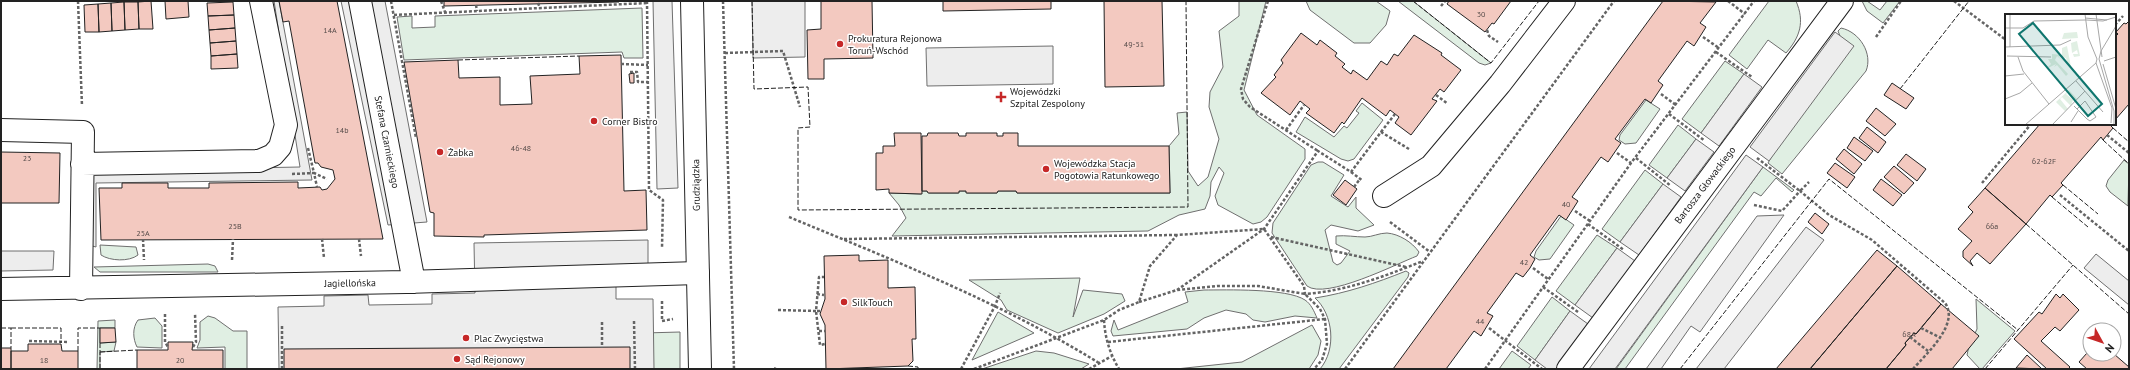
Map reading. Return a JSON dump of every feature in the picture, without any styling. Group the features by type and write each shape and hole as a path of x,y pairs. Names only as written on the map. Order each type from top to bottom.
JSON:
{"street":[{"path":"82,164 259,161 273,155 282,141 286,125 261,1"},
{"name":"Stefana Czarnieckiego","path":"360,1 414,282"},
{"name":"Grudziądzka","path":"692,1 700,369"},
{"path":"1384,196 1431,166 1500,84 1564,1"},
{"name":"Bartosza Głowackiego","path":"1568,369 1774,92 1836,3"},
{"path":"1,130 82,132 81,289"},
{"name":"Jagiellońska","path":"1,289 81,289 414,282 698,273"}],"path":[{"path":"78,1 82,132"},
{"path":"392,1 417,145"},
{"path":"441,1 446,12"},
{"path":"723,1 734,369"},
{"path":"1268,1 1241,89 1243,99 1250,106 1351,172 1395,114"},
{"path":"1441,6 1445,1"},
{"path":"1345,369 1614,1"},
{"path":"1728,1 1745,14"},
{"path":"1485,369 1636,158 1754,1"},
{"path":"1876,37 1901,1"},
{"path":"1954,1 2005,39"},
{"path":"592,2 593,6"},
{"path":"394,15 593,6 647,2 650,190 663,200 661,274 662,321 699,317"},
{"path":"538,3 540,8"},
{"path":"476,5 477,11"},
{"path":"2116,24 2123,16"},
{"path":"1487,30 1489,36 1499,43"},
{"path":"1703,37 1719,49"},
{"path":"725,53 783,51 800,107"},
{"path":"1716,52 1774,92"},
{"path":"621,64 648,65"},
{"path":"630,72 638,72 638,82 648,82"},
{"path":"1661,94 1676,105"},
{"path":"1286,130 1304,105"},
{"path":"1669,114 1732,149 1800,192 1829,215 1872,240 1945,302 1949,310 1949,321 1939,337 1913,369"},
{"path":"1982,183 2030,125"},
{"path":"1381,132 1407,149 1413,150"},
{"path":"2107,135 2129,153"},
{"path":"308,146 314,173 327,179"},
{"path":"1177,290 1264,229 1318,151"},
{"path":"1617,153 1632,164"},
{"path":"1636,158 1692,202"},
{"path":"1354,188 1360,179"},
{"path":"1754,205 1782,211 1809,182"},
{"path":"2060,195 2129,251"},
{"path":"1575,211 1646,265"},
{"path":"789,218 995,306 1057,338 1099,363"},
{"path":"841,239 1177,235 1264,229"},
{"path":"1264,229 1304,286 1305,294 1320,309 1325,319 1326,344 1322,360 1314,369"},
{"path":"1139,302 1150,266 1177,235"},
{"path":"1270,236 1408,267"},
{"path":"143,239 144,262"},
{"path":"232,260 233,239"},
{"path":"322,239 324,260"},
{"path":"360,239 362,261"},
{"path":"974,369 1104,320 1119,310 1139,302 1177,290 1217,286 1258,286 1305,294 1328,292 1362,284 1423,261"},
{"path":"1532,268 1548,279"},
{"path":"824,277 818,277 816,311 820,345 825,344"},
{"path":"1543,287 1600,327"},
{"path":"961,369 995,306 1000,293"},
{"path":"817,294 824,295"},
{"path":"778,310 820,311"},
{"path":"165,314 165,342 168,346"},
{"path":"193,346 196,342 195,314"},
{"path":"1108,342 1325,319"},
{"path":"1104,320 1112,356 1119,369"},
{"path":"634,321 635,369"},
{"path":"602,322 602,348"},
{"path":"282,325 282,369"},
{"path":"1489,328 1542,369"},
{"path":"1921,328 1939,337"},
{"path":"819,331 825,331"},
{"path":"1910,337 1928,351"},
{"path":"29,341 69,342"},
{"path":"1090,369 1112,356"}],"green space":[{"path":"1239,1 1266,1 1244,90 1257,115 1305,149 1305,159 1267,217 1261,222 1253,224 1218,205 1215,196 1224,173 1219,167 1211,182 1210,196 1205,209 1179,215 1148,231 892,236 906,218 899,205 889,193 921,194 922,191 927,191 929,193 958,193 959,191 966,191 967,193 997,193 998,191 1016,191 1017,193 1170,193 1169,146 1179,134 1177,113 1187,112 1188,171 1198,186 1208,177 1219,139 1209,107 1210,92 1223,67 1219,31 1239,16"},
{"path":"1306,1 1376,1 1390,11 1386,25 1370,43 1354,43 1310,10"},
{"path":"1398,1 1413,1 1491,63 1485,65 1479,63"},
{"path":"1769,1 1796,1 1800,16 1800,29 1795,41 1786,53 1768,40 1747,69 1729,55"},
{"path":"1862,1 1867,1 1880,10 1887,1 1900,1 1883,23 1867,11"},
{"path":"642,8 643,58 624,58 622,52 404,60 397,17 412,16 412,28 435,27 435,16"},
{"path":"1841,28 1854,34 1863,45 1868,58 1866,71 1782,174 1768,163 1840,36 1838,31"},
{"path":"1725,61 1744,74 1701,133 1682,119"},
{"path":"1646,100 1660,109 1636,143 1625,144 1619,140 1620,135"},
{"path":"1362,103 1383,120 1354,159 1348,161 1341,159 1296,132 1305,117 1334,137 1344,126 1347,128 1359,113 1356,111"},
{"path":"1678,125 1696,139 1667,178 1649,165"},
{"path":"2124,160 2129,164 2128,206 2110,192 2106,186 2108,180"},
{"path":"1318,162 1323,162 1344,175 1331,196 1348,207 1356,197 1356,208 1374,225 1358,231 1331,225 1325,230 1333,262 1337,265 1341,263 1350,251 1336,244 1336,236 1365,237 1384,233 1392,234 1405,239 1413,245 1419,252 1417,256 1345,285 1316,289 1307,286 1272,233 1273,223 1311,165"},
{"path":"1763,167 1794,190 1792,192 1776,178 1761,196 1754,192 1625,369 1616,369"},
{"path":"1645,170 1663,184 1620,242 1602,229"},
{"path":"1561,216 1574,225 1550,259 1539,260 1534,257 1536,251"},
{"path":"1597,235 1617,248 1575,305 1556,291"},
{"path":"100,245 136,247 138,255 125,260 109,259 101,255"},
{"path":"208,264 215,266 218,272 100,272 94,267"},
{"path":"1406,271 1409,273 1408,277 1339,369 1320,369 1329,352 1331,332 1326,313 1315,298 1361,287"},
{"path":"1080,278 1073,317 1083,290 1122,294 1125,301 1104,314 1058,333 1007,310 1001,300 969,280"},
{"path":"1204,290 1256,290 1285,293 1305,300 1317,318 1295,316 1265,322 1253,320 1246,314 1226,310 1204,318 1187,329 1113,336 1111,331 1114,320 1118,330 1188,302 1185,292"},
{"path":"1552,297 1570,311 1535,360 1517,346"},
{"path":"1976,299 2015,331 1982,369 1980,369 1967,355 1969,346 1977,329"},
{"path":"998,312 1034,333 972,360"},
{"path":"208,316 215,318 233,331 247,331 247,369 225,369 225,347 197,348 200,340 200,322"},
{"path":"155,318 162,326 162,348 137,347 134,334 136,323 138,320"},
{"path":"115,320 115,328 100,328 100,343 116,342 114,351 100,352 100,369 97,369 98,321"},
{"path":"1312,325 1321,341 1318,355 1309,369 1176,369 1242,362"},
{"path":"680,332 680,369 644,369 644,333"},
{"path":"1036,351 1054,353 1089,364 1081,369 982,369"},
{"path":"1512,351 1531,365 1528,369 1499,369"}],"shaded area":[{"path":"274,1 279,1 312,180 96,183 96,247 85,244 90,171 300,167"},
{"path":"341,1 385,1 427,222 388,225"},
{"path":"653,1 672,1 678,188 657,189"},
{"path":"752,1 805,1 805,57 753,58"},
{"path":"1835,32 1854,46 1769,161 1750,147"},
{"path":"1053,46 1053,84 927,86 926,48"},
{"path":"1744,74 1762,87 1719,146 1701,133"},
{"path":"1696,139 1714,152 1685,191 1667,178"},
{"path":"1746,155 1763,167 1615,369 1589,369"},
{"path":"1663,184 1681,197 1639,255 1620,242"},
{"path":"1784,215 1700,332 1691,326 1661,369 1646,369 1757,216"},
{"path":"1806,227 1824,240 1724,369 1696,369"},
{"name":"Plac Zwycięstwa","path":"648,240 648,266 616,267 616,299 653,299 654,369 279,369 278,307 324,306 324,296 368,295 369,305 432,304 432,294 475,293 474,243"},
{"path":"1617,248 1635,261 1593,318 1575,305"},
{"path":"1,251 54,251 53,270 1,271"},
{"path":"2096,254 2129,281 2129,305 2084,268"},
{"path":"1570,311 1588,324 1556,369 1547,369 1535,360"}],"building":[{"path":"151,1 153,29 139,29 138,2"},
{"path":"165,1 188,1 189,17 166,19"},
{"path":"279,1 337,1 383,239 101,240 99,188 122,188 122,183 168,183 168,188 209,188 209,183 298,182 298,188 320,187 322,190 327,189 335,179 333,170 321,167 318,163 315,163 289,21 283,22"},
{"path":"444,1 619,1 619,2 444,6"},
{"name":"Prokuratura Rejonowa Toruń-Wschód","path":"821,1 872,1 873,58 824,59 824,79 808,79 807,30 821,29"},
{"path":"943,1 1051,1 1051,9 943,11"},
{"path":"1104,1 1162,1 1164,86 1105,87"},
{"path":"1449,1 1511,1 1494,24 1492,23 1485,32 1447,4"},
{"path":"1663,1 1716,2 1700,23 1706,27 1694,46 1687,41 1658,81 1663,85 1651,103 1645,99 1615,139 1621,143 1608,162 1601,157 1572,197 1578,201 1566,220 1559,215 1530,255 1535,259 1530,268 1523,277 1516,273 1487,313 1493,316 1481,336 1474,331 1446,369 1393,369"},
{"path":"124,2 125,30 112,31 111,3"},
{"path":"124,2 138,2 139,29 125,30"},
{"path":"233,2 234,15 208,16 207,3"},
{"path":"111,3 112,31 99,32 98,4"},
{"path":"98,4 99,32 85,32 84,5"},
{"path":"234,15 235,28 209,30 208,16"},
{"path":"2129,21 2129,104 2116,119 2116,36 2118,34 2116,32 2124,23 2126,24"},
{"path":"235,28 236,41 210,43 209,30"},
{"path":"1301,33 1317,45 1320,40 1337,53 1335,56 1345,64 1342,67 1351,74 1353,70 1367,80 1381,61 1387,65 1394,54 1398,56 1414,35 1442,53 1441,55 1461,70 1444,92 1440,89 1432,99 1437,101 1411,135 1395,123 1399,117 1390,110 1386,116 1362,98 1344,124 1342,122 1334,133 1306,113 1310,109 1300,101 1290,115 1261,93 1276,77 1274,75 1283,63 1281,60"},
{"path":"236,41 237,54 211,56 210,43"},
{"path":"237,54 238,68 211,69 211,56"},
{"path":"621,55 624,191 646,190 647,230 484,235 484,237 434,236 434,213 430,212 404,62 458,60 459,78 500,77 500,105 532,104 530,76 580,74 579,56"},
{"path":"634,73 634,83 630,83 629,74"},
{"path":"1892,83 1914,98 1906,109 1884,95"},
{"path":"1876,108 1896,124 1885,136 1866,121"},
{"path":"2039,125 2112,125 2113,128 2103,140 2101,137 2061,183 2063,185 2052,197 2050,195 2026,224 1985,188"},
{"path":"1867,127 1886,142 1878,153 1859,138"},
{"path":"894,133 921,133 922,194 889,193 889,189 876,190 876,153 883,153 883,146 895,146"},
{"name":"Wojewódzka Stacja Pogotowia Ratunkowego","path":"928,133 958,133 959,136 966,136 966,133 997,133 997,136 1003,136 1003,133 1018,133 1018,146 1169,146 1170,193 1017,193 1016,191 998,191 997,193 966,193 966,191 959,191 959,193 928,193 927,191 922,191 922,136 927,136"},
{"path":"1854,137 1873,151 1865,161 1847,148"},
{"path":"1844,149 1862,164 1854,174 1836,159"},
{"path":"1,152 60,153 59,203 1,203"},
{"path":"1906,154 1926,169 1917,181 1897,165"},
{"path":"1835,163 1855,177 1847,188 1827,173"},
{"path":"1894,166 1914,183 1904,194 1884,177"},
{"path":"1881,179 1902,195 1893,206 1873,190"},
{"path":"1345,180 1357,189 1346,205 1333,195"},
{"path":"1985,188 2026,224 1990,264 1977,253 1970,261 1973,266 1963,257 1963,251 1972,241 1958,229 1973,212 1968,207"},
{"path":"1815,213 1829,224 1822,234 1808,222"},
{"path":"1877,250 1897,266 1810,369 1776,369"},
{"path":"859,255 859,261 888,260 888,288 915,287 916,339 912,339 913,361 908,366 826,369 825,325 820,314 825,299 824,256"},
{"path":"1897,266 1941,304 1916,334 1914,333 1905,343 1906,345 1886,369 1810,369"},
{"path":"2056,294 2060,298 2063,294 2079,310 2060,331 2055,327 2041,341 2070,367 2068,369 2047,369 2014,339 2039,312 2042,314"},
{"path":"1941,304 1979,336 1952,369 1886,369 1906,345 1905,343 1914,333 1916,334"},
{"path":"100,328 115,328 116,342 100,343"},
{"path":"168,342 193,342 192,350 223,350 223,369 137,369 137,350 168,350"},
{"path":"28,344 61,344 62,351 78,351 78,369 11,369 11,351 28,351"},
{"name":"Sąd Rejonowy","path":"630,347 630,369 284,369 284,349"},
{"path":"1,348 11,348 11,369 1,369"},
{"path":"2027,355 2042,369 2016,368"},
{"path":"2082,359 2082,362 2122,361 2129,367 2129,369 2087,369 2079,362"}],"fence":[{"path":"752,1 754,89 808,87 810,127 798,128 798,210 1188,207 1186,1"},
{"path":"1413,1 1491,63 1539,1"},
{"path":"1900,89 1969,1"},
{"path":"458,60 579,56"},
{"path":"2113,128 2129,142"},
{"path":"2103,140 2129,164"},
{"path":"1680,369 1829,179 2018,330"},
{"path":"2063,185 2098,214"},
{"path":"2052,197 2088,227"},
{"path":"2026,224 2129,314"},
{"path":"1985,369 2073,265"},
{"path":"1,328 11,328 11,348"},
{"path":"11,328 61,328 61,343"},
{"path":"78,351 78,328 100,328"},
{"path":"100,343 100,369"},
{"path":"100,352 137,350"},
{"path":"908,366 918,367 918,369"}],"place":[{"name":"Prokuratura Rejonowa Toruń-Wschód","path":"840,44"},
{"name":"Wojewódzki Szpital Zespolony","path":"1001,97"},
{"name":"Corner Bistro","path":"594,121"},
{"name":"Żabka","path":"440,152"},
{"name":"Wojewódzka Stacja Pogotowia Ratunkowego","path":"1046,169"},
{"name":"SilkTouch","path":"844,302"},
{"name":"Plac Zwycięstwa","path":"466,338"},
{"name":"Sąd Rejonowy","path":"457,359"}]}
